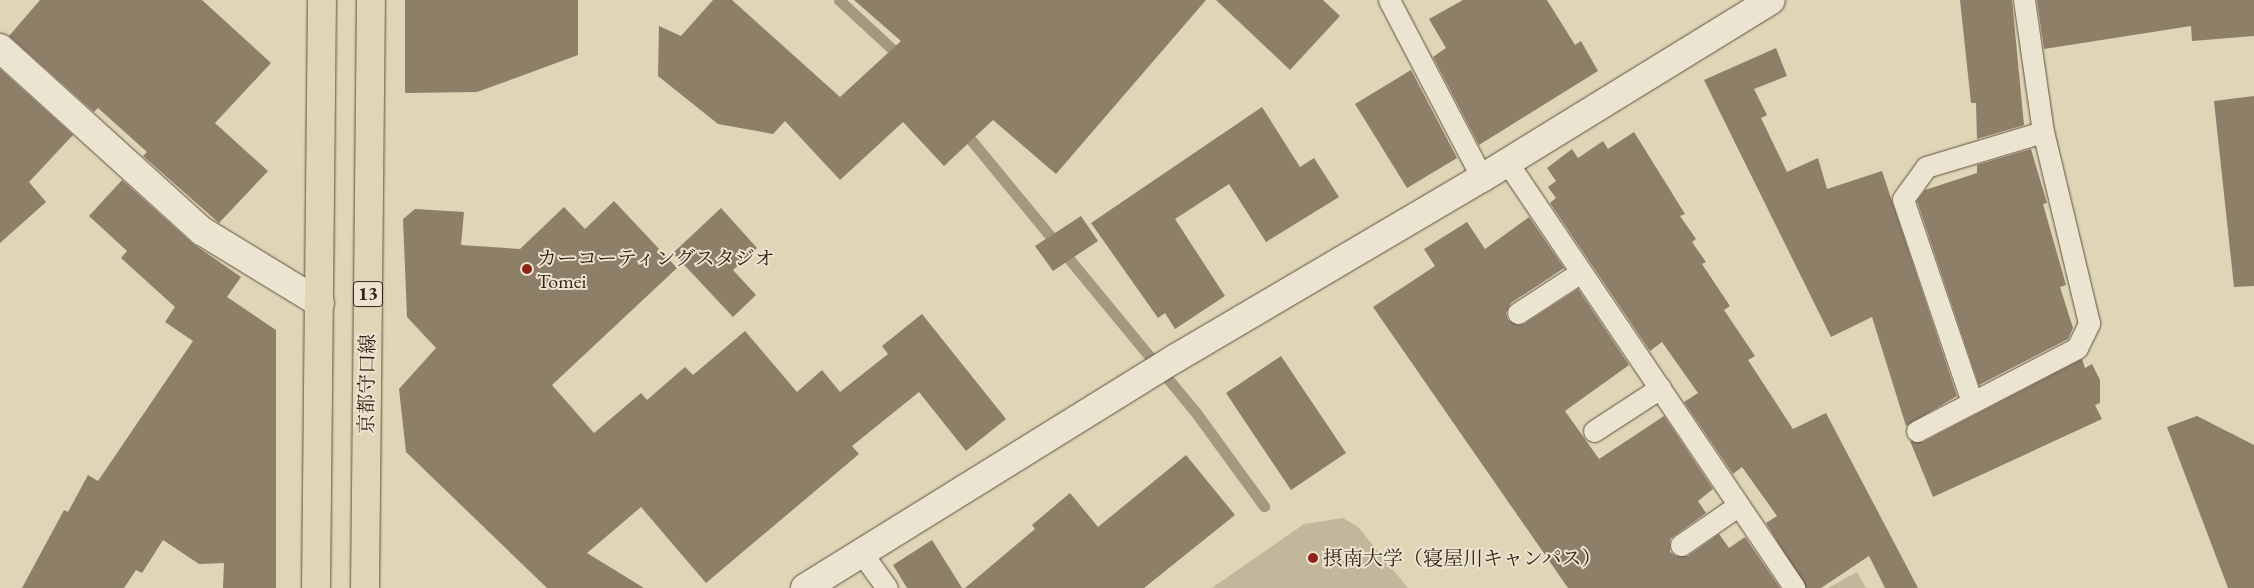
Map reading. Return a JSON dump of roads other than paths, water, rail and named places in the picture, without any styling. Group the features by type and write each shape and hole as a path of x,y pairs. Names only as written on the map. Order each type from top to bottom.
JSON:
{"main road":[{"path":"316,588 322,0"},
{"name":"京都守口線","path":"365,588 371,0"}],"street":[{"path":"805,588 1176,358 1482,178 1771,0"},
{"path":"0,48 202,231 320,302"}],"lane":[{"path":"1389,0 1482,178"},
{"path":"1917,431 2077,348 2088,323 2043,132 2024,0"},
{"path":"1972,402 1903,198 1926,167 2043,132"},
{"path":"1507,162 1794,587"},
{"path":"1518,313 1581,272"},
{"path":"1594,431 1660,388"},
{"path":"1681,545 1739,506"},
{"path":"861,552 887,588"}],"waterway":[{"path":"839,0 903,59"},
{"path":"962,129 1194,410 1264,506"}],"place":[{"name":"カーコーティングスタジオ Tomei","path":"527,269"},
{"name":"摂南大学（寝屋川キャンパス）","path":"1313,558"}]}
